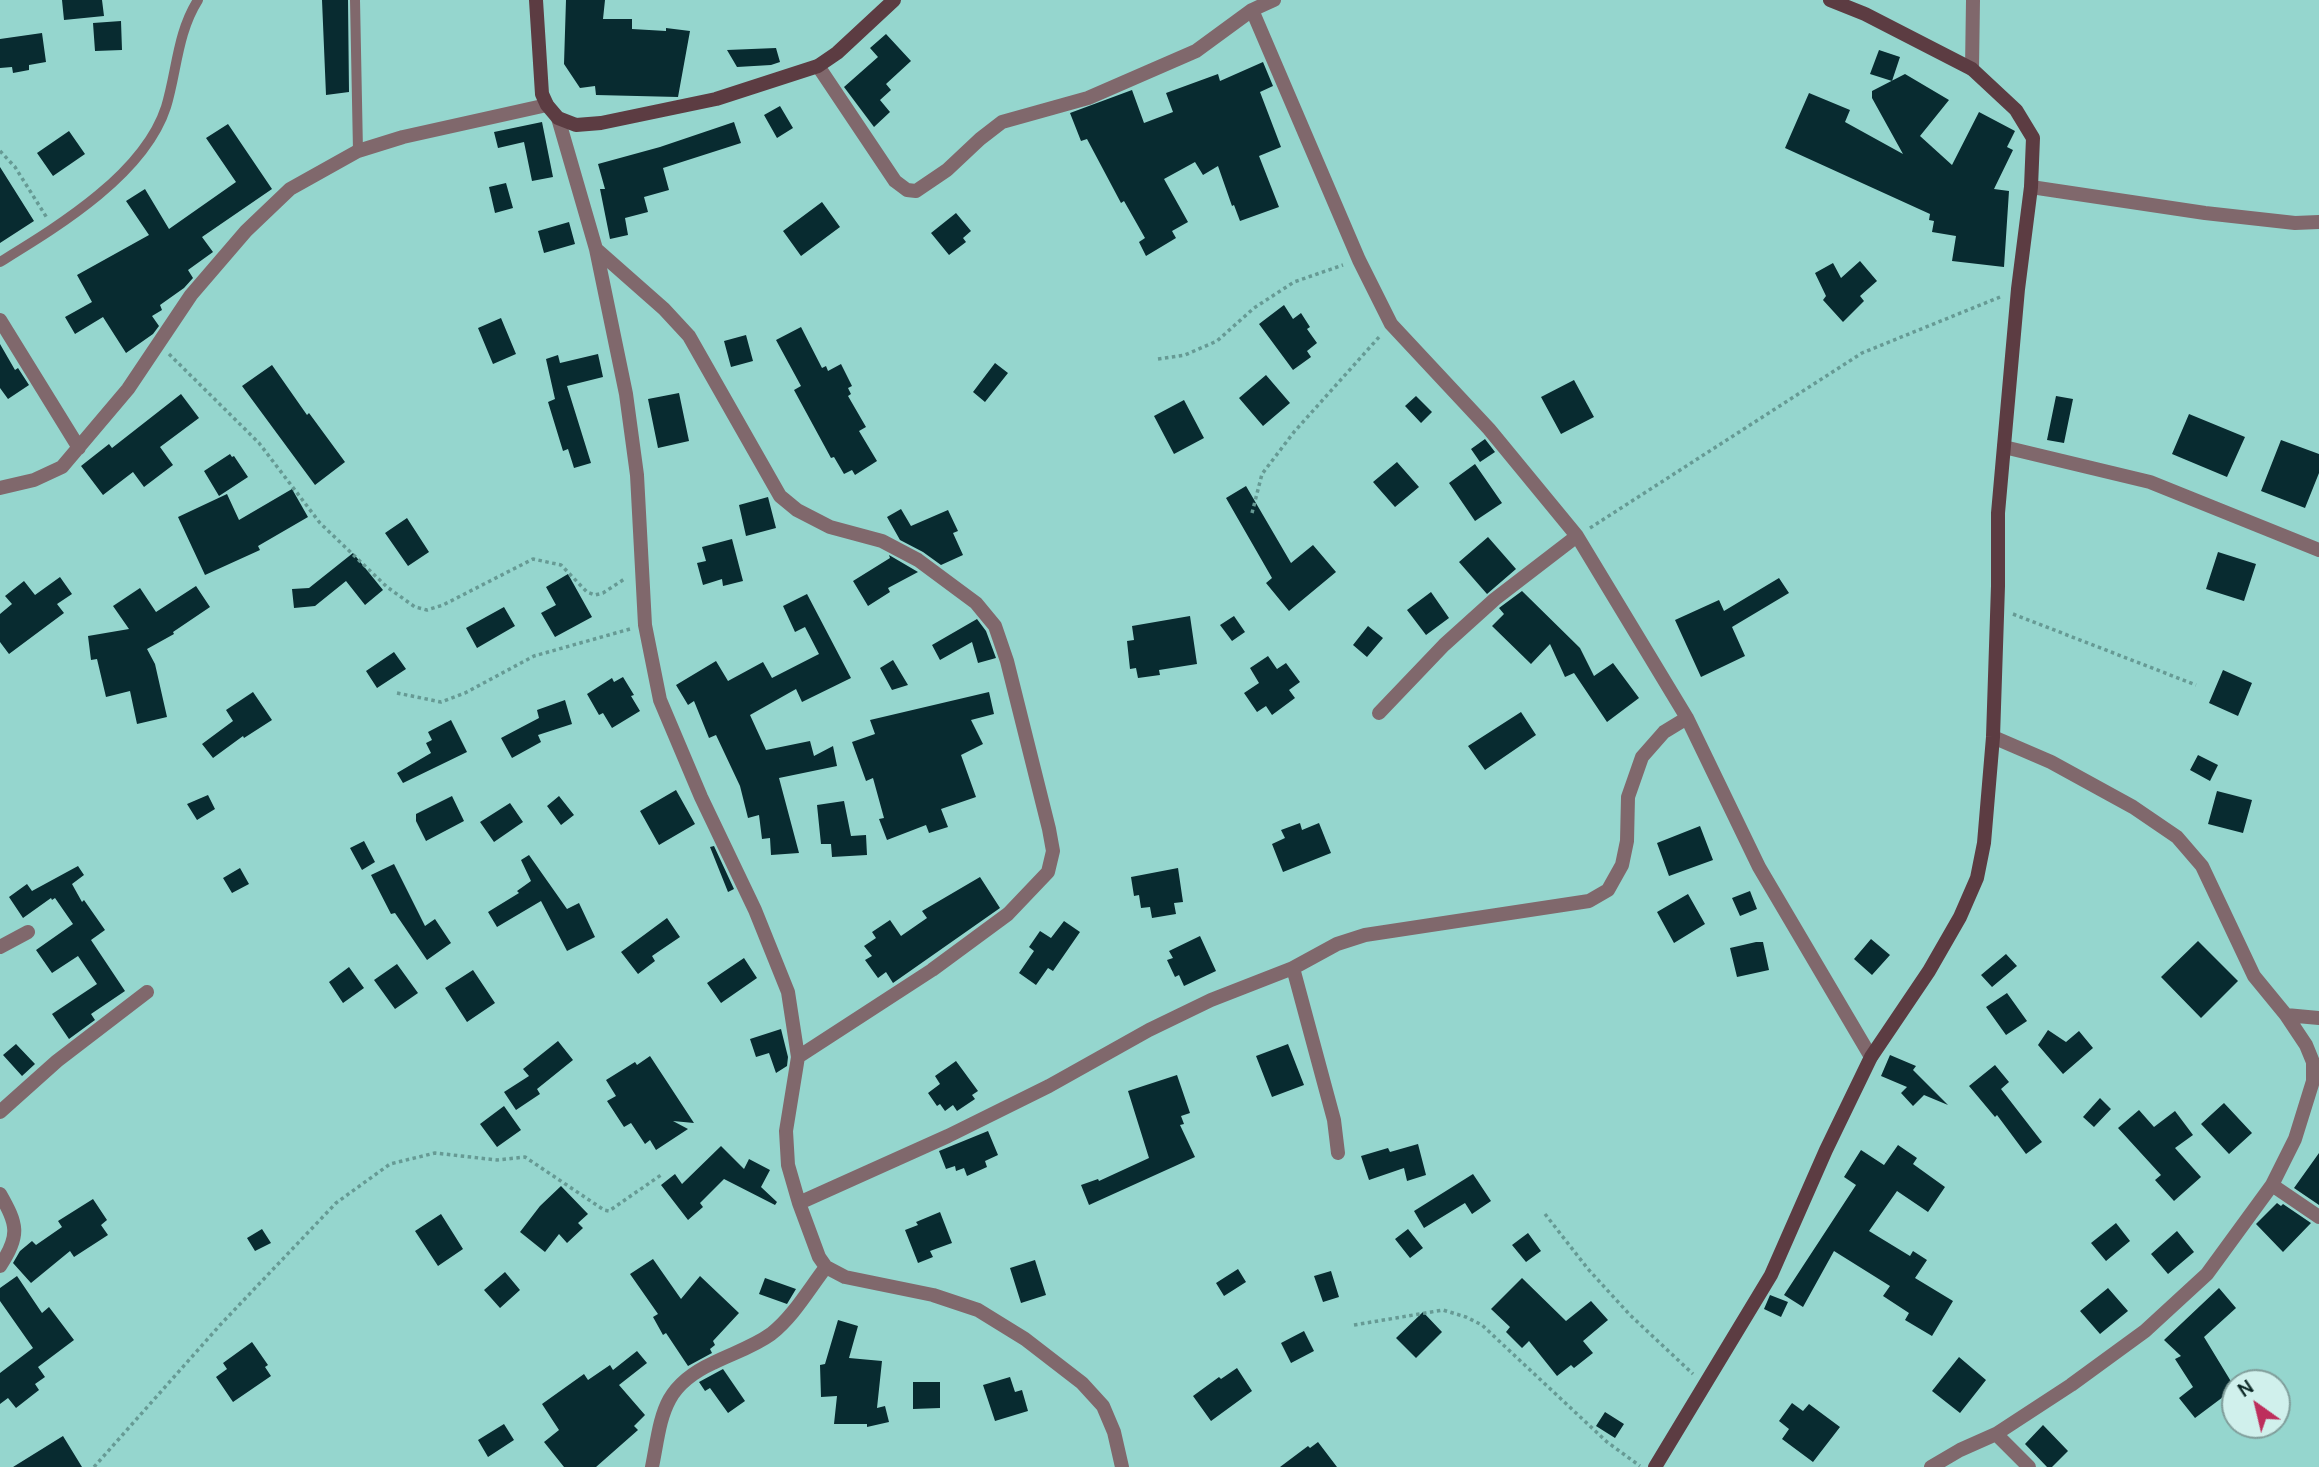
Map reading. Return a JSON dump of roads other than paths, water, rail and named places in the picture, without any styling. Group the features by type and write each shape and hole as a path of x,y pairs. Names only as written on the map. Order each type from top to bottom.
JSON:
{"street":[{"path":"536,0 542,94 558,118 596,249 626,394 637,475 645,625 660,700 701,797 755,910 788,992 798,1057 786,1131 788,1165 819,1257 826,1267 845,1277 933,1295 978,1310 1025,1339 1082,1383 1103,1406 1114,1432 1122,1467"},
{"path":"558,118 576,125 601,124 716,99 818,66 837,53 894,0"},
{"path":"818,66 895,181 906,190 916,191 947,170 1002,122 1088,98 1196,51 1252,10 1275,0"},
{"path":"1655,1467 1771,1275 1826,1150 1871,1057 1929,971 1960,917 1977,878 1984,844 1993,737 1998,608 1998,513 2018,289 2032,187 2033,138 2016,110 1972,69 1864,14 1830,0"},
{"path":"1972,69 1973,0"},
{"path":"1252,10 1359,260 1391,324 1489,429 1577,536 1687,718 1759,867 1871,1057"},
{"path":"0,488 34,480 62,467 128,389 191,295 246,231 290,189 358,151 403,137 547,105"},
{"path":"2032,187 2205,213 2295,223 2319,222"},
{"path":"596,249 677,321 689,336 780,496 797,510 830,527 882,541 918,560 976,603 995,626 1007,661 1046,816 1053,851 1048,872 1008,914 932,970 798,1057"},
{"path":"0,320 79,447"},
{"path":"2004,447 2150,482 2319,550"},
{"path":"1379,713 1444,645 1495,599 1577,536"},
{"path":"799,1203 948,1136 1049,1087 1149,1030 1211,1000 1293,968 1337,944 1365,935 1589,901 1608,890 1622,865 1627,841 1628,797 1642,757 1664,732 1687,718"},
{"path":"1931,1467 1996,1434 2071,1385 2145,1331 2207,1274 2272,1185 2295,1139 2313,1081 2313,1062 2305,1045 2286,1015 2254,976 2202,866 2177,837 2133,807 2051,762 1993,737"},
{"path":"0,947 28,932"},
{"path":"1293,968 1334,1121 1338,1153"},
{"path":"0,1112 57,1061 147,992"},
{"path":"2286,1015 2319,1018"},
{"path":"2272,1185 2319,1217"},
{"path":"0,1194 16,1222 11,1250 0,1266"},
{"path":"652,1467 662,1414 670,1396 684,1379 711,1363 748,1348 773,1332 826,1267"},
{"path":"1996,1434 2029,1467"}],"lane":[{"path":"0,262 54,228 106,187 150,140 165,109 185,23 198,0"},
{"path":"355,0 358,151"}]}
